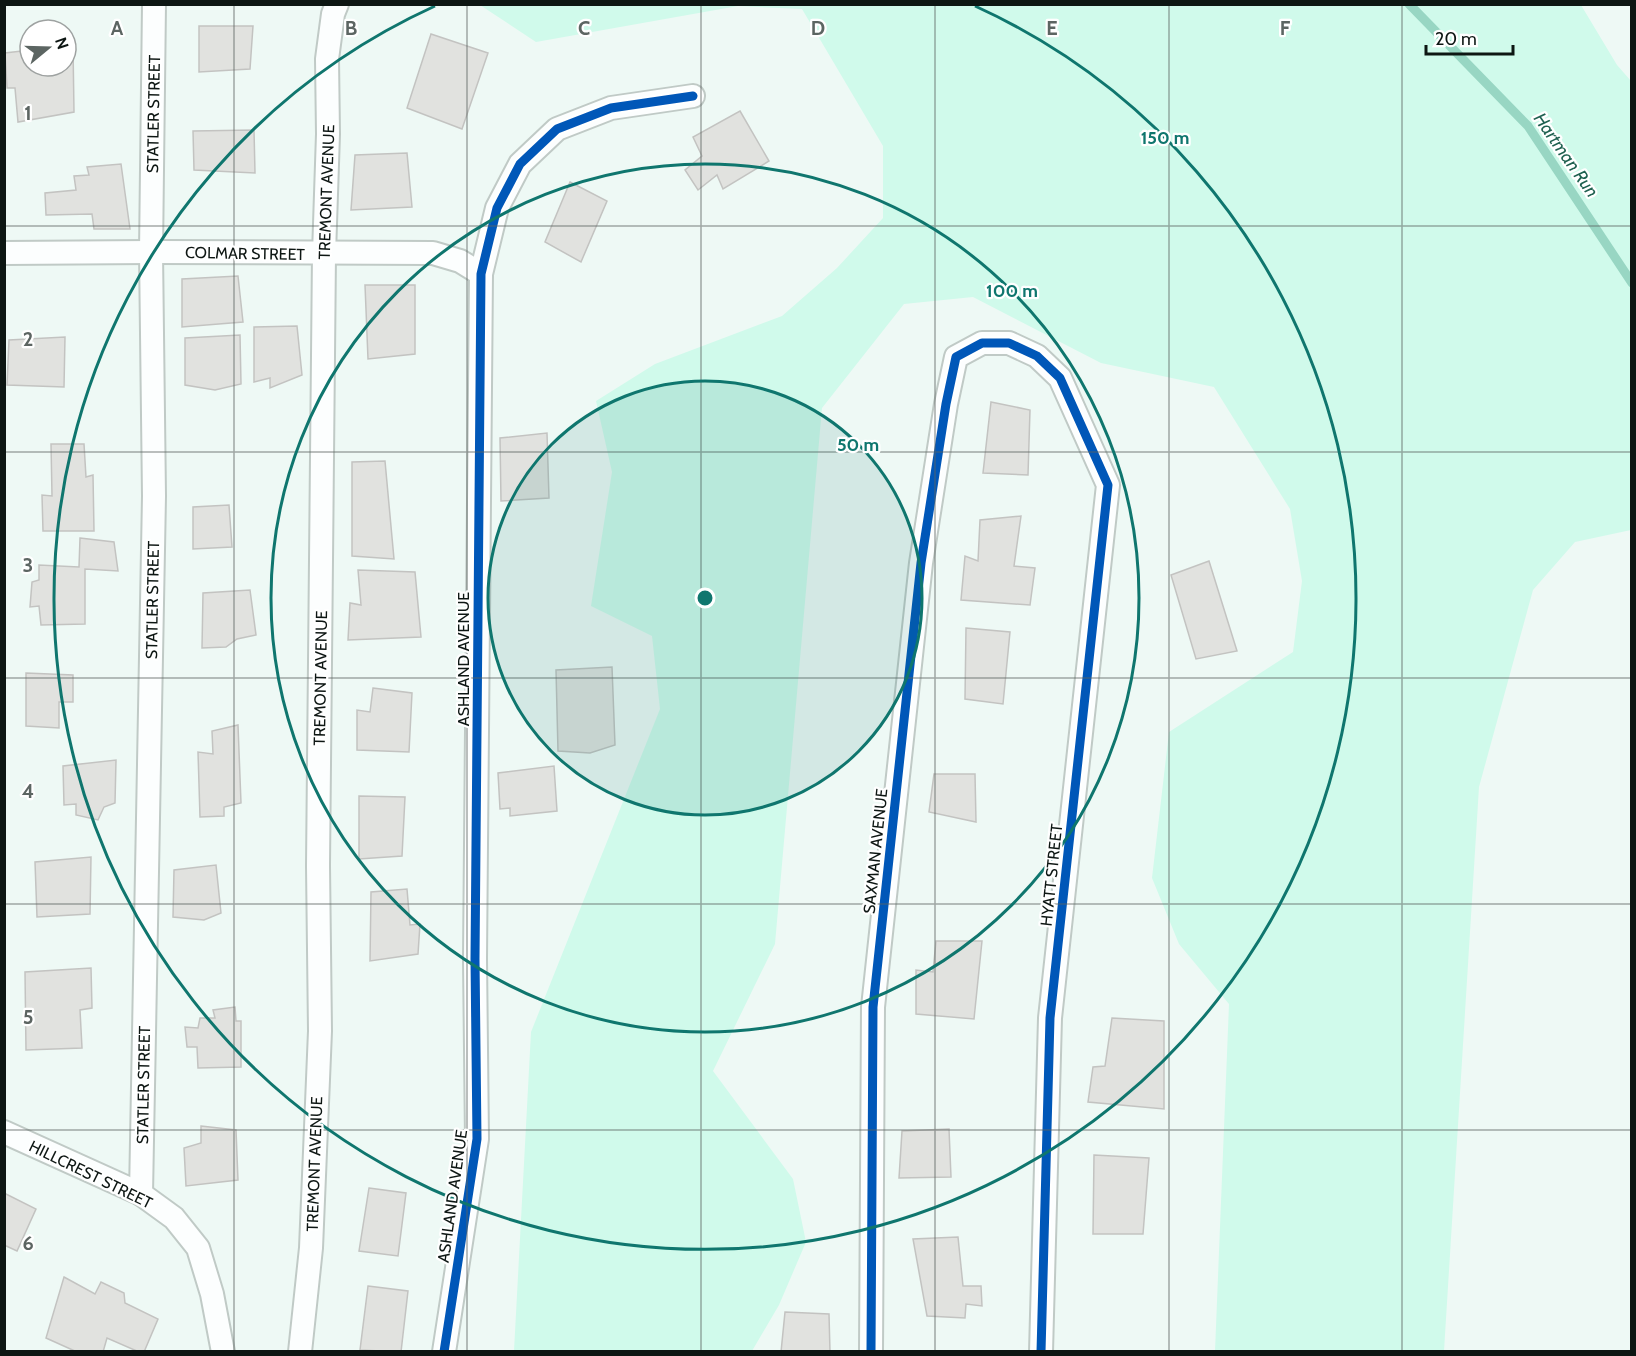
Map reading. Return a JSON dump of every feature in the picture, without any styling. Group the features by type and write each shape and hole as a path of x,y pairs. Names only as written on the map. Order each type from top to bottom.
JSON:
{"street":[{"name":"STATLER STREET","path":"141,1194 154,496 151,252 154,4"},
{"name":"TREMONT AVENUE","path":"300,1352 311,1248 320,1031 318,866 324,254 328,134 327,59 333,14 337,4"},
{"name":"ASHLAND AVENUE","path":"444,1352 477,1139 476,959 481,274 497,208 515,173 520,164 557,129 611,108 693,96"},
{"name":"COLMAR STREET","path":"4,253 433,253 460,261 481,274"},
{"name":"HYATT STREET","path":"956,357 982,343 1009,343 1037,356 1060,378 1108,485 1050,1018 1041,1352"},
{"name":"SAXMAN AVENUE","path":"871,1352 873,1007 921,563 946,404 956,357"},
{"name":"HILLCREST STREET","path":"4,1132 141,1194 174,1218 198,1248 212,1294 223,1352"}],"green space":[{"path":"480,5 1581,5 1617,65 1631,81 1631,530 1575,542 1533,590 1479,787 1444,1351 1215,1351 1229,1004 1179,944 1152,878 1169,732 1293,652 1302,581 1290,509 1214,387 1101,363 973,297 904,304 822,408 775,944 713,1071 793,1179 806,1242 779,1305 752,1351 514,1351 531,1032 660,709 652,636 591,606 612,472 596,401 655,364 782,316 837,268 883,218 883,146 802,9 738,6 536,42"}],"building":[{"path":"199,26 253,26 250,69 199,72"},
{"path":"431,34 488,53 462,129 407,108"},
{"path":"18,51 18,78 73,78 74,112 18,122 15,88 7,88 5,53"},
{"path":"740,111 769,161 723,189 717,175 698,190 685,170 702,156 693,137"},
{"path":"254,130 255,173 194,170 193,131"},
{"path":"407,153 412,207 351,210 355,155"},
{"path":"121,164 130,229 94,229 92,214 46,215 45,193 76,190 74,176 89,175 87,167"},
{"path":"570,182 607,201 581,262 545,242"},
{"path":"238,276 243,322 182,327 182,279"},
{"path":"365,285 415,285 415,354 368,359"},
{"path":"297,326 302,375 270,388 270,378 254,382 254,327"},
{"path":"240,335 241,384 215,390 185,385 185,338"},
{"path":"65,337 64,387 7,385 9,340"},
{"path":"991,402 1030,410 1028,475 983,473"},
{"path":"547,433 549,498 501,501 500,438"},
{"path":"51,444 84,444 86,477 93,475 94,531 43,531 42,495 52,496"},
{"path":"385,461 394,559 352,556 352,462"},
{"path":"229,505 232,547 193,549 193,507"},
{"path":"1021,516 1014,566 1035,568 1030,605 961,600 965,556 978,561 980,520"},
{"path":"80,538 114,542 118,571 85,569 85,624 41,625 39,606 30,607 32,582 39,580 39,565 79,567"},
{"path":"1209,561 1237,651 1196,659 1171,575"},
{"path":"358,570 415,572 421,637 348,640 350,603 361,605"},
{"path":"250,590 256,635 237,639 226,647 202,648 203,593"},
{"path":"966,628 1010,632 1003,704 965,699"},
{"path":"612,667 615,745 590,753 558,751 556,670"},
{"path":"26,673 73,675 73,702 59,702 59,728 26,726"},
{"path":"373,688 412,693 409,752 357,750 357,710 370,712"},
{"path":"238,725 241,803 224,807 224,816 200,817 198,752 213,754 212,731"},
{"path":"116,760 115,803 104,807 98,820 76,815 76,804 64,805 63,766"},
{"path":"554,766 557,811 510,816 510,808 500,809 498,773"},
{"path":"934,774 975,774 976,822 929,812"},
{"path":"359,796 405,797 402,856 359,859"},
{"path":"91,857 90,914 37,917 35,862"},
{"path":"216,865 221,913 204,920 173,917 174,870"},
{"path":"407,889 410,925 420,924 418,954 370,961 371,892"},
{"path":"936,941 982,941 974,1019 916,1014 916,970 933,972"},
{"path":"91,968 92,1008 80,1010 82,1048 26,1050 25,972"},
{"path":"235,1007 236,1021 241,1021 241,1067 198,1068 197,1047 187,1047 185,1027 198,1028 200,1018 215,1018 213,1010"},
{"path":"1112,1018 1164,1021 1164,1109 1088,1102 1093,1067 1105,1066"},
{"path":"201,1126 236,1130 238,1180 186,1186 184,1148 201,1143"},
{"path":"949,1129 951,1177 899,1178 902,1131"},
{"path":"1094,1155 1149,1158 1143,1234 1093,1234"},
{"path":"369,1188 406,1193 398,1256 359,1251"},
{"path":"4,1193 36,1209 17,1251 4,1245"},
{"path":"958,1237 963,1286 981,1286 982,1306 966,1304 965,1318 927,1316 913,1239"},
{"path":"64,1277 95,1294 101,1282 124,1293 125,1303 158,1319 144,1352 107,1338 103,1352 77,1352 46,1338"},
{"path":"368,1286 408,1291 401,1352 360,1350"},
{"path":"785,1312 829,1314 830,1352 781,1352"}],"waterway":[{"name":"Hartman Run","path":"1409,4 1528,126 1632,283"}],"cycle path":[{"path":"444,1352 477,1139 475,959 481,274 497,208 520,164 557,129 611,108 693,96"},
{"path":"871,1352 873,1007 921,563 946,404 956,357 982,343 1009,343 1037,356 1060,378 1108,485 1050,1018 1041,1352"}]}
